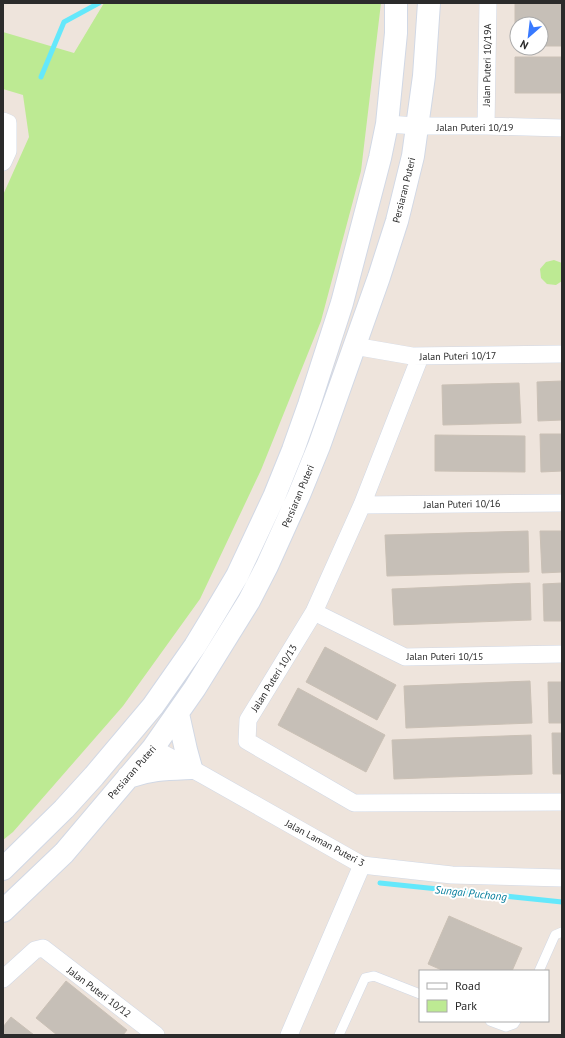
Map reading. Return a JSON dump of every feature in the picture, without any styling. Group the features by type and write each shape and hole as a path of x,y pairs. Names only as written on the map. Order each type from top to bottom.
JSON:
{"main road":[{"path":"3,869 35,840 94,776 153,706 195,646 236,576 274,497 309,405 342,303 380,158 387,124 396,33 396,3"},
{"name":"Persiaran Puteri","path":"3,911 64,853 153,748 178,714 249,601 267,566 319,446 397,221 413,156 424,76 429,3"},
{"path":"94,776 137,752 153,748 153,706"},
{"path":"128,777 140,773 163,769 191,768 178,714"}],"street":[{"name":"Jalan Puteri 10/19A","path":"486,126 488,3"},
{"path":"3,121 8,123 6,156"},
{"name":"Jalan Puteri 10/19","path":"387,124 417,126 562,128"},
{"name":"Jalan Puteri 10/17","path":"354,346 412,356 562,354"},
{"name":"Jalan Puteri 10/13","path":"420,356 362,505 314,612 248,720 247,741 354,803 562,802"},
{"name":"Jalan Puteri 10/16","path":"362,505 562,503"},
{"name":"Jalan Puteri 10/15","path":"314,612 405,657 562,654"},
{"name":"Jalan Laman Puteri 3","path":"153,748 362,865 452,875 562,878"},
{"path":"289,1035 362,865"},
{"name":"Jalan Puteri 10/12","path":"3,979 35,950 43,948 156,1035"}],"lane":[{"path":"539,970 555,935 562,932"},
{"path":"339,1035 365,978 374,976 419,994"},
{"path":"493,1022 506,1027 515,1022"}],"green space":[{"path":"104,3 381,3 361,171 321,321 261,470 200,599 123,706 13,832 3,840 3,195 29,137 23,95 3,89 3,32 74,53"},
{"path":"554,260 562,263 562,281 556,285 547,284 541,278 540,269 546,262"}],"building":[{"path":"515,4 562,4 562,46 549,46 549,16 515,16"},
{"path":"515,57 562,57 562,93 515,93"},
{"path":"562,381 562,420 538,421 537,382"},
{"path":"519,383 521,423 443,425 442,385"},
{"path":"540,434 562,434 562,471 541,472"},
{"path":"435,435 525,436 525,472 435,471"},
{"path":"528,531 529,572 387,576 385,535"},
{"path":"540,531 562,531 562,572 542,573"},
{"path":"530,583 531,620 394,625 392,589"},
{"path":"562,583 562,621 544,621 543,584"},
{"path":"325,647 396,685 377,720 306,682"},
{"path":"530,681 532,723 406,728 404,686"},
{"path":"548,682 562,682 562,723 549,723"},
{"path":"298,688 385,735 366,772 278,725"},
{"path":"552,733 562,733 562,774 553,774"},
{"path":"531,735 532,774 394,779 392,740"},
{"path":"449,916 522,948 512,970 442,970 428,964"},
{"path":"66,981 127,1030 123,1035 57,1035 36,1018"},
{"path":"11,1017 34,1035 3,1035 3,1027"}],"waterway":[{"path":"41,77 64,22 99,3"},
{"name":"Sungai Puchong","path":"380,883 562,902"}]}
